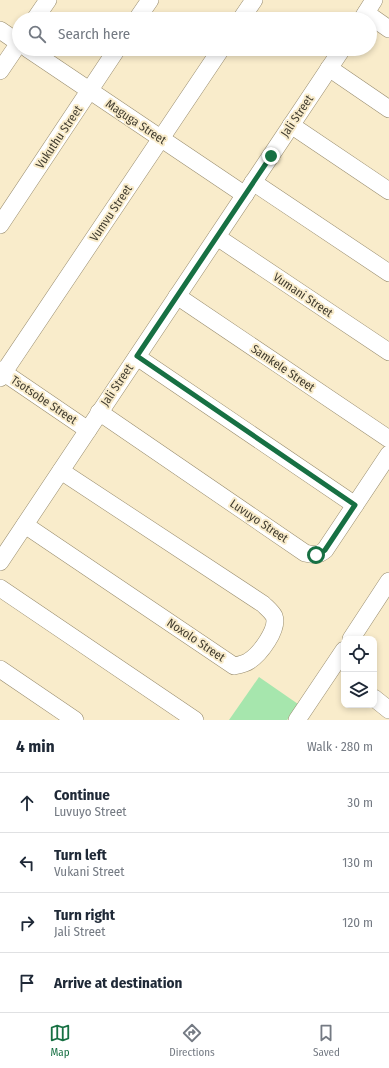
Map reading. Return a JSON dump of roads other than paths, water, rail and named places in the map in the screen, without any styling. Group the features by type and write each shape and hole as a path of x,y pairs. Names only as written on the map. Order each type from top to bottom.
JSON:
{"street":[{"path":"40,12 48,0"},
{"path":"142,12 150,0"},
{"path":"246,12 254,0"},
{"path":"377,19 389,29"},
{"path":"0,30 12,38"},
{"path":"0,71 12,53"},
{"name":"Maguga Street","path":"38,56 161,138 249,188 389,272"},
{"name":"Vukuthu Street","path":"0,225 112,56"},
{"name":"Vumvu Street","path":"1,373 216,56"},
{"name":"Jali Street","path":"0,562 337,56"},
{"path":"329,68 389,109"},
{"path":"291,125 389,191"},
{"name":"Vumani Street","path":"216,237 389,352"},
{"name":"Samkele Street","path":"177,296 389,439"},
{"path":"137,356 355,505"},
{"name":"Tsotsobe Street","path":"1,373 88,430"},
{"name":"Luvuyo Street","path":"99,412 305,553 312,555 320,554 325,550 389,454"},
{"name":"Noxolo Street","path":"25,524 234,666 250,661 266,642 273,631 275,621 270,610 263,604 61,470"},
{"path":"353,636 389,581"},
{"path":"0,588 196,720"},
{"path":"0,669 75,720"},
{"path":"297,720 339,670"},
{"path":"377,700 389,710"}]}
